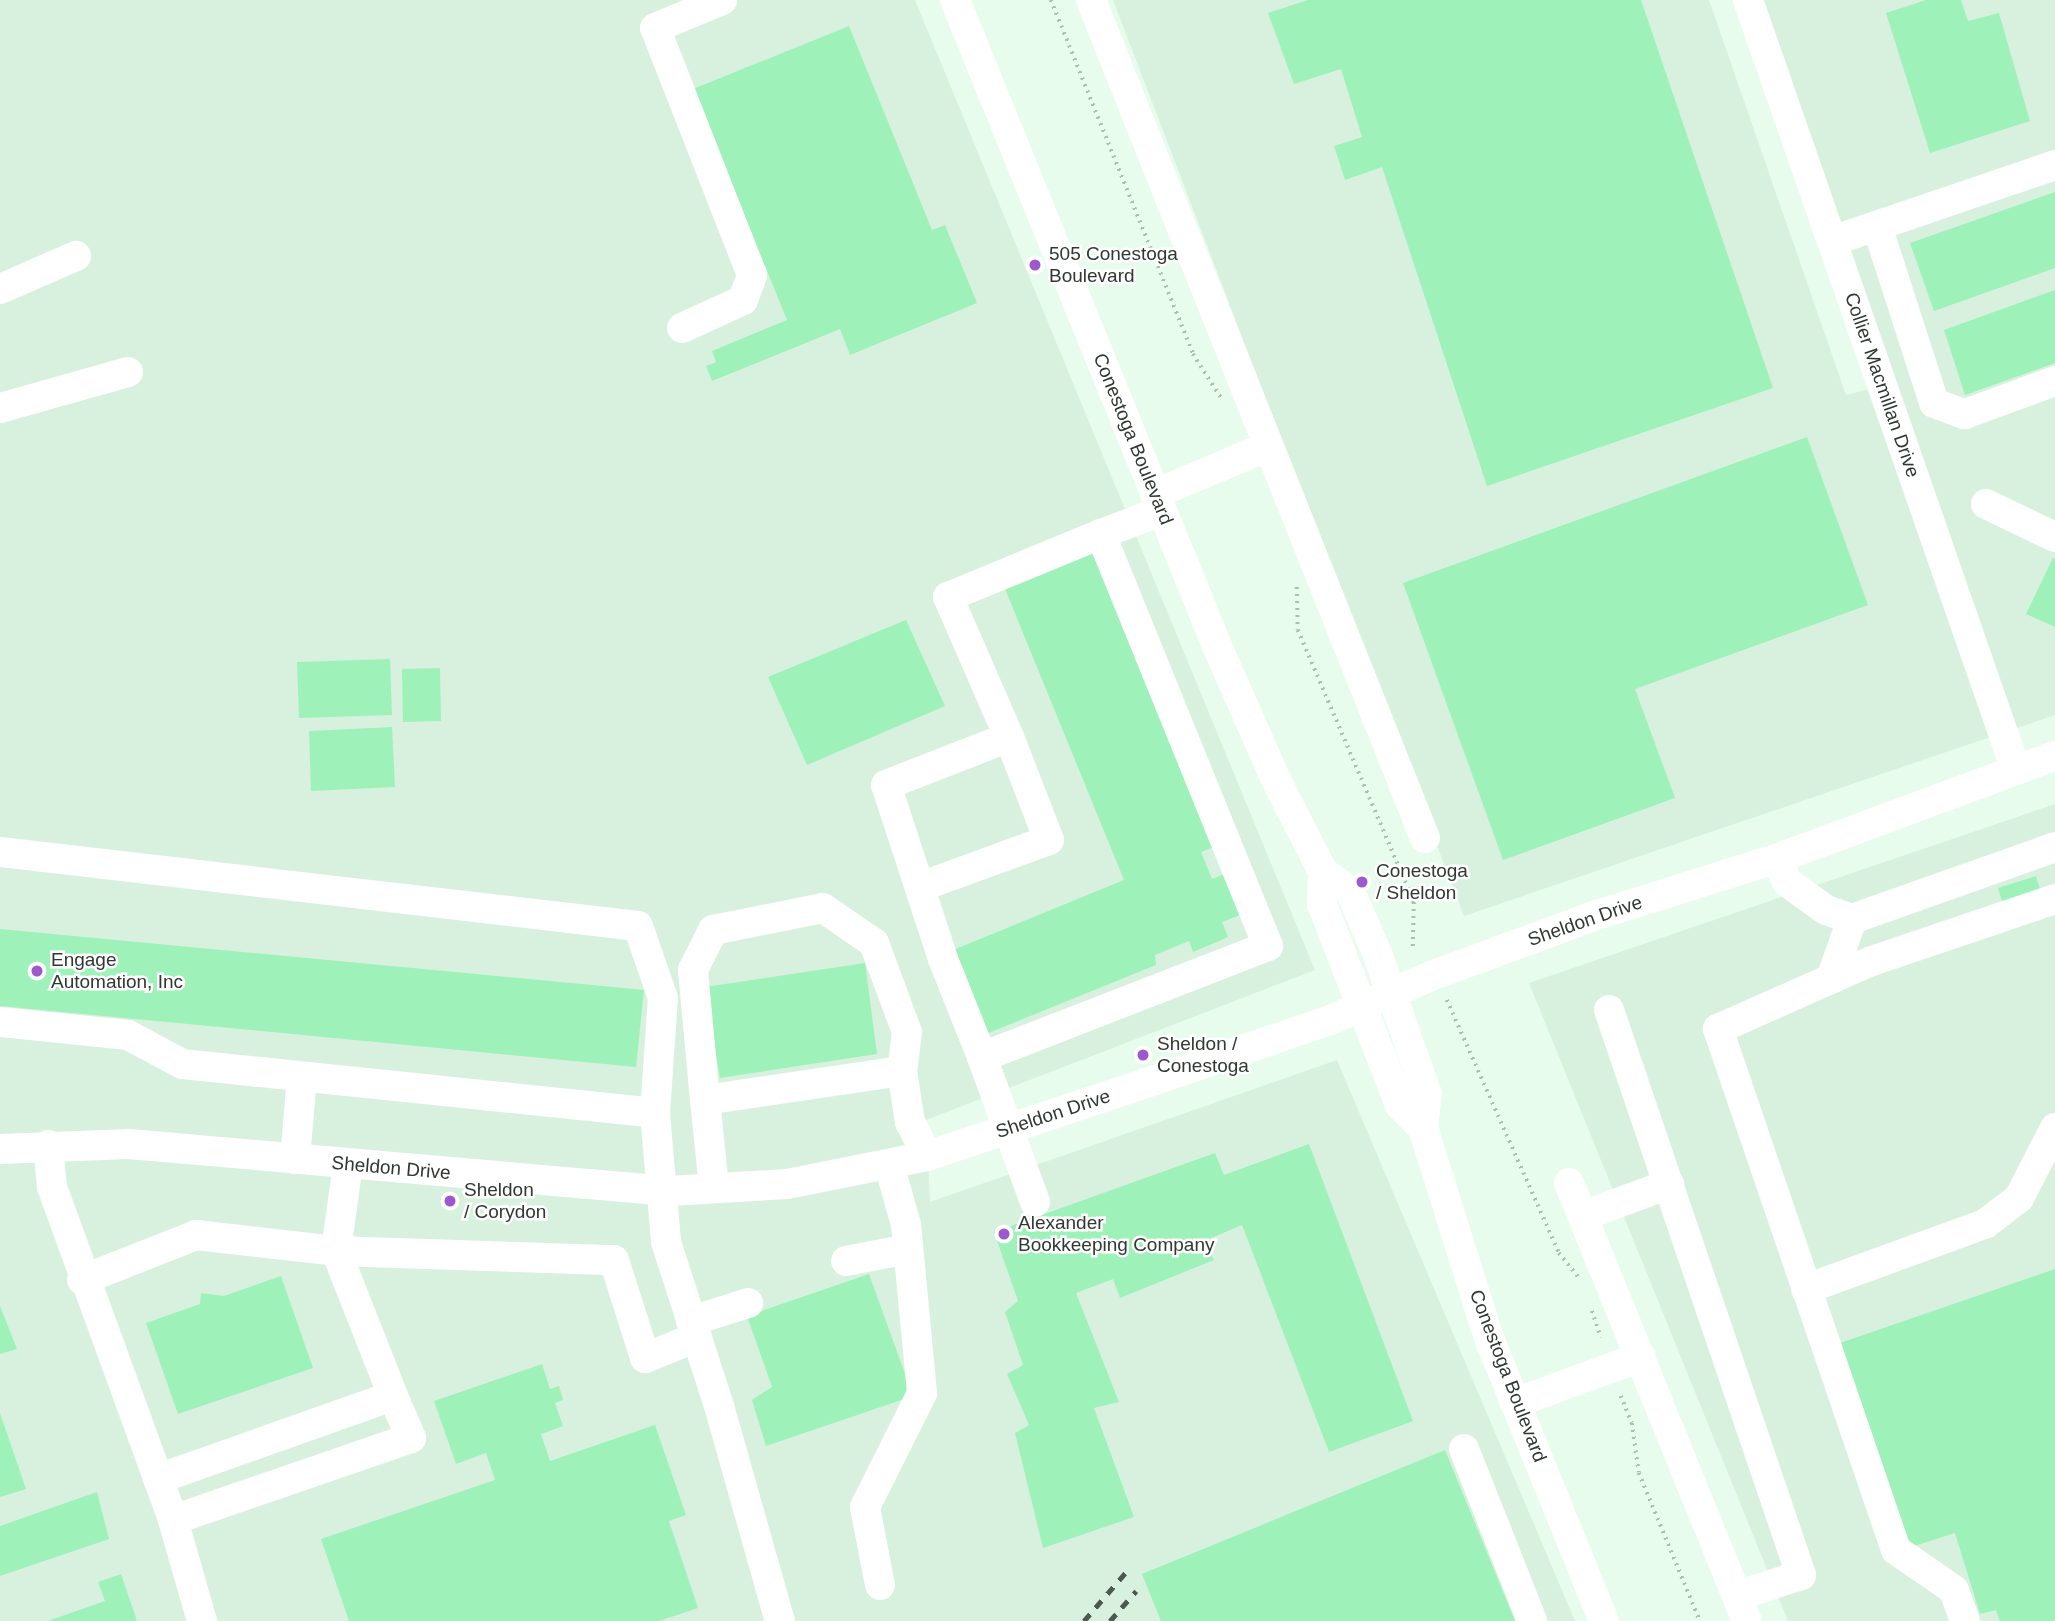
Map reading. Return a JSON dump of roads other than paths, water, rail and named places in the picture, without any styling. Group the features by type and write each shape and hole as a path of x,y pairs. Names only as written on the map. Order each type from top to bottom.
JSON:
{"street":[{"path":"682,328 743,300 752,275 654,28 722,0"},
{"name":"Conestoga Boulevard","path":"955,0 1158,503 1276,780 1323,872 1350,891 1393,993 1427,1094 1423,1128 1489,1338 1604,1621"},
{"path":"1091,0 1425,838"},
{"name":"Collier Macmillan Drive","path":"1748,0 2016,770"},
{"path":"1832,241 2055,165"},
{"path":"1877,226 1934,403 1965,414 2055,380"},
{"path":"0,289 75,256"},
{"path":"0,408 128,372"},
{"path":"1884,392 1926,379"},
{"path":"920,887 1049,840 1009,737 947,597 999,572 1101,534 1267,447"},
{"path":"1986,504 2055,537"},
{"path":"982,1057 1268,946 1101,534"},
{"path":"1009,737 886,785 943,959 1012,1128 1035,1202"},
{"name":"Sheldon Drive","path":"0,1149 48,1145 129,1144 663,1190 787,1184 927,1156 1012,1128 1363,1007 1597,915 1776,859 2055,756"},
{"path":"1776,859 1787,882 1826,910 1852,919 2055,847"},
{"path":"0,852 638,926 663,998 654,1113 666,1242 780,1621"},
{"name":"Conestoga Boulevard","path":"1323,872 1322,904 1399,1105 1423,1128"},
{"path":"1965,1621 1954,1590 1896,1550 1718,1029 1831,979 2055,899"},
{"path":"714,1188 693,970 713,930 823,908 874,943 907,1032 901,1071 909,1122 927,1156"},
{"path":"1831,979 1852,919"},
{"path":"1569,1183 1742,1609 1801,1575 1609,1010"},
{"path":"0,1022 128,1035 182,1064 654,1113"},
{"path":"705,1100 901,1071"},
{"path":"295,1159 302,1077"},
{"path":"1806,1289 1985,1224 2019,1198 2055,1128"},
{"path":"48,1145 52,1187 82,1280 173,1520 202,1621"},
{"path":"173,1520 411,1438 336,1251 348,1164"},
{"path":"880,1585 865,1507 922,1393 908,1249 889,1164"},
{"path":"1583,1216 1669,1184"},
{"path":"82,1280 196,1235 336,1251 614,1260 645,1357 748,1303"},
{"path":"846,1261 908,1249"},
{"path":"1515,1403 1641,1357"},
{"path":"158,1479 393,1395"},
{"path":"1464,1449 1532,1621"}],"railway":[{"path":"1084,1621 1127,1571"},
{"path":"1110,1621 1136,1591"}],"place":[{"name":"505 Conestoga Boulevard","path":"1035,265"},
{"name":"Conestoga / Sheldon","path":"1362,882"},
{"name":"Engage Automation, Inc","path":"37,971"},
{"name":"Sheldon / Conestoga","path":"1143,1055"},
{"name":"Sheldon / Corydon","path":"450,1201"},
{"name":"Alexander Bookkeeping Company","path":"1004,1234"}]}
